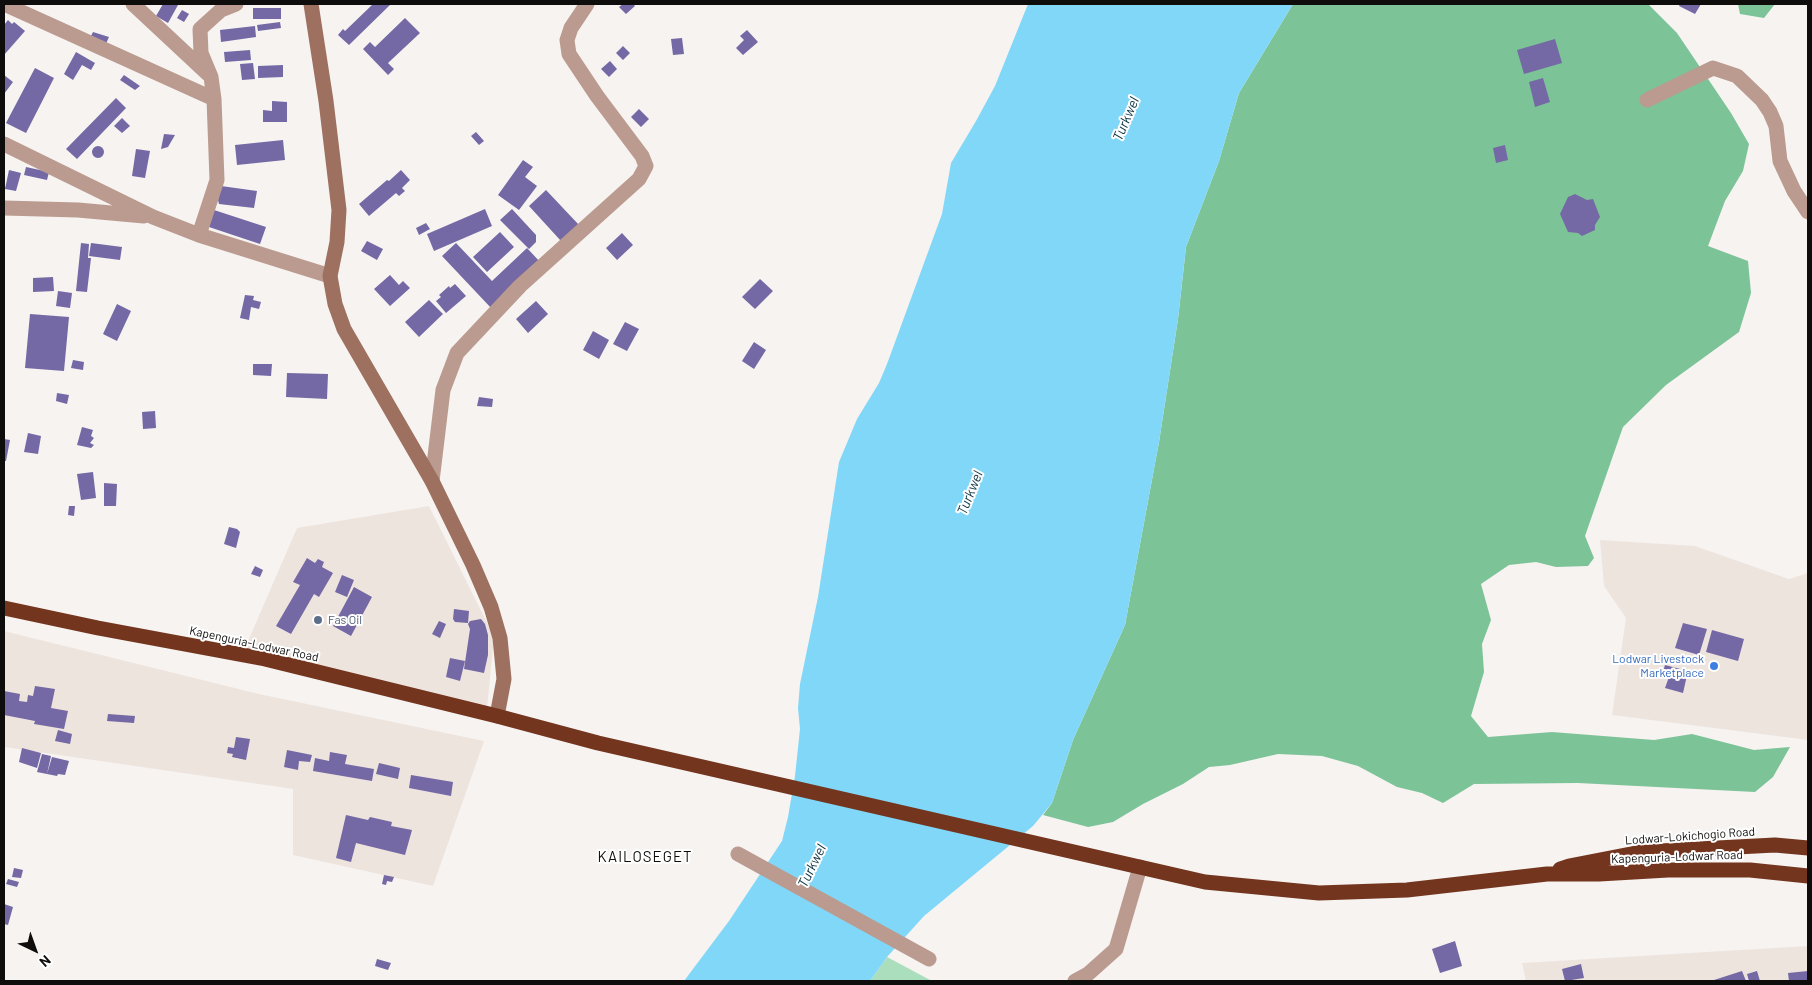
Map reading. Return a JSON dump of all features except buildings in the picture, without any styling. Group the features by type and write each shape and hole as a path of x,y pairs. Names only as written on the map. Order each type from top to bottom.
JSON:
{"highway":[{"name":"Kapenguria-Lodwar Road","path":"4,608 98,628 265,659 598,743 1205,882 1319,893 1408,890 1546,874 1599,874 1668,870 1750,870 1808,876"},
{"name":"Lodwar-Lokichogio Road","path":"1546,874 1569,866 1641,852 1775,845 1808,848"}],"street":[{"path":"4,4 214,99"},
{"path":"133,4 211,76"},
{"path":"199,235 217,180 214,99 211,76 201,52 200,30 221,10 236,4"},
{"path":"310,4 326,101 339,210 337,242 330,276 335,304 344,328 432,480 491,607 498,631 504,679 497,716"},
{"path":"432,480 443,390 457,353 520,286 638,179 646,166 642,156 597,96 569,54 567,40 571,28 587,4"},
{"path":"1647,100 1714,68 1737,76 1762,100 1770,112 1776,126 1780,161 1794,191 1808,212"},
{"path":"4,144 153,217 199,235 330,276"},
{"path":"4,208 78,210 153,217"},
{"path":"738,854 929,959"},
{"path":"1076,981 1088,974 1116,949 1140,867"}],"shaded area":[{"path":"429,506 494,637 487,708 245,648 297,528"},
{"name":"Lodwar Livestock Marketplace","path":"1600,540 1695,546 1789,579 1808,573 1808,740 1612,715 1626,618 1604,586"},
{"path":"4,631 259,694 484,741 433,886 293,855 293,789 4,747"},
{"path":"1808,946 1808,981 1526,981 1522,963"}],"green space":[{"path":"1293,4 1648,4 1677,33 1731,113 1749,144 1743,171 1725,201 1708,246 1748,261 1751,293 1739,332 1666,385 1623,427 1585,536 1594,558 1588,566 1556,567 1536,562 1509,565 1481,584 1491,620 1482,644 1484,672 1471,716 1488,737 1552,732 1654,740 1692,734 1754,750 1790,747 1773,777 1755,792 1578,783 1474,784 1443,803 1422,793 1397,787 1358,766 1322,756 1278,754 1230,765 1209,767 1183,784 1143,804 1113,822 1088,827 1043,815 1052,803 1073,740 1125,625 1159,442 1178,319 1186,247 1219,161 1239,93"},
{"path":"1738,4 1775,4 1764,18 1740,14"},
{"path":"887,957 932,981 870,981"}],"water":[{"name":"Turkwel","path":"1028,4 1293,4 1239,93 1219,161 1186,247 1178,319 1159,442 1125,625 1073,740 1052,803 1033,826 924,916 887,957 870,981 684,981 729,921 782,841 795,776 800,729 798,708 800,684 818,597 839,462 857,419 879,383 887,364 942,214 951,163 995,86"}],"place":[{"name":"Fas Oil","path":"318,620"},
{"name":"Lodwar Livestock Marketplace","path":"1714,666"}],"district":[{"name":"KAILOSEGET","path":"645,857"}]}
